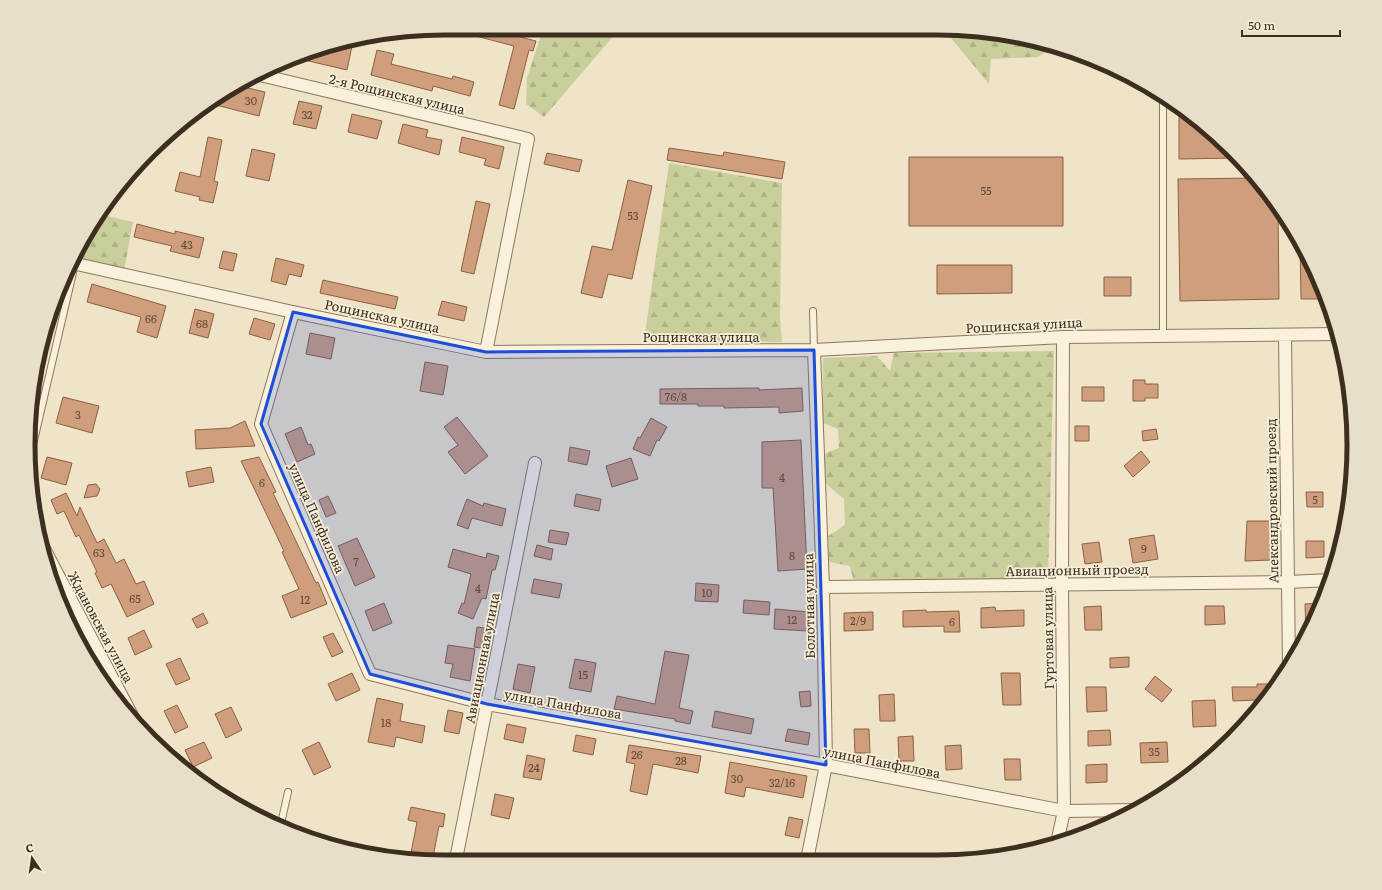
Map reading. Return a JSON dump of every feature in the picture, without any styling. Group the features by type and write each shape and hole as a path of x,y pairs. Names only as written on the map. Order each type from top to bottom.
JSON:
{"street":[{"name":"2-я Рощинская улица","path":"265,76 528,139 486,352"},
{"name":"Рощинская улица","path":"77,265 486,352 814,350 1063,337 1285,336 1332,334"},
{"name":"улица Панфилова","path":"293,312 261,424 370,674 487,704 826,765 1064,811 1123,810"},
{"name":"Александровский проезд","path":"1285,336 1289,655"},
{"name":"Гуртовая улица","path":"1058,836 1064,811 1062,584 1063,337"},
{"name":"Болотная улица","path":"808,855 826,765 823,587 814,350"},
{"name":"Авиационная улица","path":"457,855 535,463"},
{"name":"Ждановская улица","path":"54,568 123,699"},
{"name":"Авиационный проезд","path":"823,587 1324,580"}],"lane":[{"path":"1163,103 1163,336"},
{"path":"35,433 69,281"},
{"path":"813,311 814,350"},
{"path":"282,821 288,792"}],"highlighted area":[{"path":"293,312 486,352 814,350 826,765 487,704 370,674 261,424"}],"green space":[{"path":"541,35 614,35 544,117 526,104 527,78"},
{"path":"949,35 991,39 1017,43 1048,51 1038,57 991,59 989,84"},
{"path":"669,163 782,183 780,317 782,342 644,341"},
{"path":"105,215 133,222 122,282 123,269 80,258"},
{"path":"1054,351 1048,581 853,579 850,566 829,562 828,536 845,525 844,499 825,483 823,454 839,448 838,429 823,423 823,358 877,356 890,371 894,353"}],"building":[{"path":"472,35 521,35 520,37 536,41 533,51 529,50 514,109 499,105 514,46"},
{"path":"352,46 347,70 305,60"},
{"path":"377,50 394,54 391,64 452,79 453,76 474,82 470,96 433,86 432,91 371,75"},
{"path":"245,87 265,92 259,116 216,105"},
{"path":"299,101 322,106 316,129 293,124"},
{"path":"352,114 382,121 377,139 348,132"},
{"path":"1179,114 1230,158 1179,159"},
{"path":"403,124 428,130 426,137 442,140 439,155 398,143"},
{"path":"208,137 222,140 214,181 218,182 213,203 199,200 200,197 175,191 180,172 200,177"},
{"path":"462,137 504,147 499,169 484,165 486,159 459,152"},
{"path":"669,148 723,156 724,152 785,162 782,179 667,160"},
{"path":"252,149 275,154 269,181 246,176"},
{"path":"547,153 582,160 579,172 544,164"},
{"path":"909,157 1063,157 1063,226 909,226"},
{"path":"1248,178 1262,195 1278,217 1279,299 1180,301 1178,179"},
{"path":"628,180 652,186 632,279 608,274 602,298 581,293 592,246 612,250"},
{"path":"476,201 490,204 474,274 461,271"},
{"path":"137,224 175,234 175,231 204,238 199,258 170,251 172,246 134,237"},
{"path":"223,251 237,254 233,271 219,268"},
{"path":"1300,255 1320,299 1301,299"},
{"path":"276,258 304,265 301,277 289,274 286,285 271,281"},
{"path":"937,265 1012,265 1012,293 937,294"},
{"path":"1104,277 1131,277 1131,296 1104,296"},
{"path":"323,280 398,297 395,309 320,293"},
{"path":"92,284 166,306 157,338 137,332 141,317 87,302"},
{"path":"442,301 467,307 464,321 438,315"},
{"path":"195,309 214,314 208,338 189,333"},
{"path":"254,318 275,324 270,340 249,334"},
{"path":"310,333 335,338 331,359 306,354"},
{"path":"425,362 448,366 443,395 420,391"},
{"path":"1133,380 1145,380 1145,384 1158,384 1158,398 1145,398 1145,401 1133,401"},
{"path":"1082,387 1104,387 1104,401 1082,401"},
{"path":"759,388 759,390 802,388 803,411 779,413 779,407 724,408 724,406 698,406 698,404 660,404 660,389"},
{"path":"63,397 99,406 92,433 56,423"},
{"path":"457,417 488,456 465,474 448,452 458,445 444,427"},
{"path":"651,418 667,427 659,441 657,440 650,456 633,449 638,437 640,438"},
{"path":"245,421 255,446 196,449 195,430 230,428"},
{"path":"1075,426 1089,426 1089,441 1075,441"},
{"path":"301,427 308,445 311,444 315,454 297,462 285,434"},
{"path":"1156,429 1158,439 1143,441 1142,431"},
{"path":"801,440 807,569 778,571 773,488 762,488 762,442"},
{"path":"570,447 590,451 587,465 568,461"},
{"path":"1141,451 1150,462 1133,477 1124,466"},
{"path":"47,457 72,463 66,485 41,478"},
{"path":"259,457 276,492 273,493 316,583 318,582 327,604 291,618 282,596 299,589 282,552 284,551 241,461"},
{"path":"631,458 638,479 612,487 606,466"},
{"path":"211,467 214,482 189,487 186,472"},
{"path":"96,484 100,489 97,496 84,498 88,485"},
{"path":"1306,492 1323,492 1323,507 1307,507"},
{"path":"66,493 77,516 80,507 97,543 104,539 116,563 124,559 136,584 144,581 154,604 127,617 111,584 102,588 95,573 97,572 79,535 76,537 64,511 57,514 51,500"},
{"path":"576,494 601,499 599,511 574,506"},
{"path":"328,496 336,513 326,517 319,500"},
{"path":"467,499 483,506 484,503 506,509 502,526 472,518 468,529 457,525"},
{"path":"1247,521 1271,521 1271,560 1245,561"},
{"path":"550,530 569,533 566,545 548,542"},
{"path":"1154,535 1158,559 1133,563 1129,539"},
{"path":"357,538 375,577 355,586 338,546"},
{"path":"1306,541 1324,541 1324,557 1306,558"},
{"path":"1099,542 1102,562 1085,564 1082,544"},
{"path":"537,545 553,549 551,560 534,556"},
{"path":"453,549 486,558 487,553 499,556 495,570 492,570 486,599 482,598 473,619 458,613 462,603 464,604 471,574 448,567"},
{"path":"534,579 562,584 559,598 531,593"},
{"path":"696,583 719,585 718,602 695,601"},
{"path":"744,600 770,602 769,615 743,613"},
{"path":"384,603 392,623 373,631 365,611"},
{"path":"1315,603 1306,625 1305,604"},
{"path":"1101,606 1102,630 1085,630 1084,607"},
{"path":"1205,606 1224,606 1225,624 1205,625"},
{"path":"995,607 996,611 1024,610 1024,626 981,628 981,608"},
{"path":"775,609 809,612 808,631 774,629"},
{"path":"926,610 926,612 959,611 960,632 944,632 944,626 903,627 903,611"},
{"path":"873,612 873,630 844,631 844,613"},
{"path":"203,613 208,623 197,628 192,619"},
{"path":"477,627 491,629 487,649 474,647"},
{"path":"144,630 152,647 135,655 128,638"},
{"path":"333,633 343,652 332,657 323,637"},
{"path":"448,645 475,649 470,681 450,677 453,664 445,663"},
{"path":"665,651 689,655 679,708 693,711 690,724 675,721 675,719 614,709 617,696 655,704"},
{"path":"1129,657 1129,667 1110,668 1110,658"},
{"path":"180,658 190,679 176,685 166,664"},
{"path":"575,659 596,663 591,692 569,688"},
{"path":"518,664 535,667 530,693 513,689"},
{"path":"352,673 360,690 336,701 328,684"},
{"path":"1001,673 1020,673 1021,705 1003,705"},
{"path":"1155,676 1172,690 1162,702 1145,689"},
{"path":"1257,684 1270,684 1257,701 1233,701 1232,687 1257,687"},
{"path":"1086,687 1106,687 1107,711 1087,712"},
{"path":"810,691 811,706 801,707 799,692"},
{"path":"894,694 895,721 880,721 879,695"},
{"path":"377,698 403,704 400,721 425,726 422,743 396,737 394,747 368,742"},
{"path":"1215,700 1216,726 1193,727 1192,701"},
{"path":"177,705 188,727 175,733 164,711"},
{"path":"231,707 242,730 226,738 215,714"},
{"path":"448,710 463,713 459,734 444,731"},
{"path":"715,711 754,719 751,734 712,727"},
{"path":"507,724 526,728 523,743 504,739"},
{"path":"788,729 810,733 808,745 785,741"},
{"path":"854,729 869,729 870,753 855,753"},
{"path":"1110,730 1111,745 1088,746 1088,731"},
{"path":"576,735 596,739 593,755 573,751"},
{"path":"913,736 914,761 899,761 898,737"},
{"path":"204,742 212,758 193,767 185,750"},
{"path":"319,742 331,767 314,775 302,750"},
{"path":"1167,742 1168,762 1141,763 1140,743"},
{"path":"629,745 701,756 698,773 653,764 647,795 630,791 635,764 626,762"},
{"path":"961,745 962,769 946,770 945,746"},
{"path":"527,755 545,759 541,780 523,777"},
{"path":"1004,759 1020,759 1021,780 1005,780"},
{"path":"730,762 807,776 803,798 746,787 744,797 725,793"},
{"path":"1107,764 1107,782 1086,783 1086,765"},
{"path":"495,794 514,798 509,819 491,815"},
{"path":"411,807 445,814 443,827 439,826 433,855 411,853 417,822 408,820"},
{"path":"789,817 803,820 799,838 785,835"}]}
